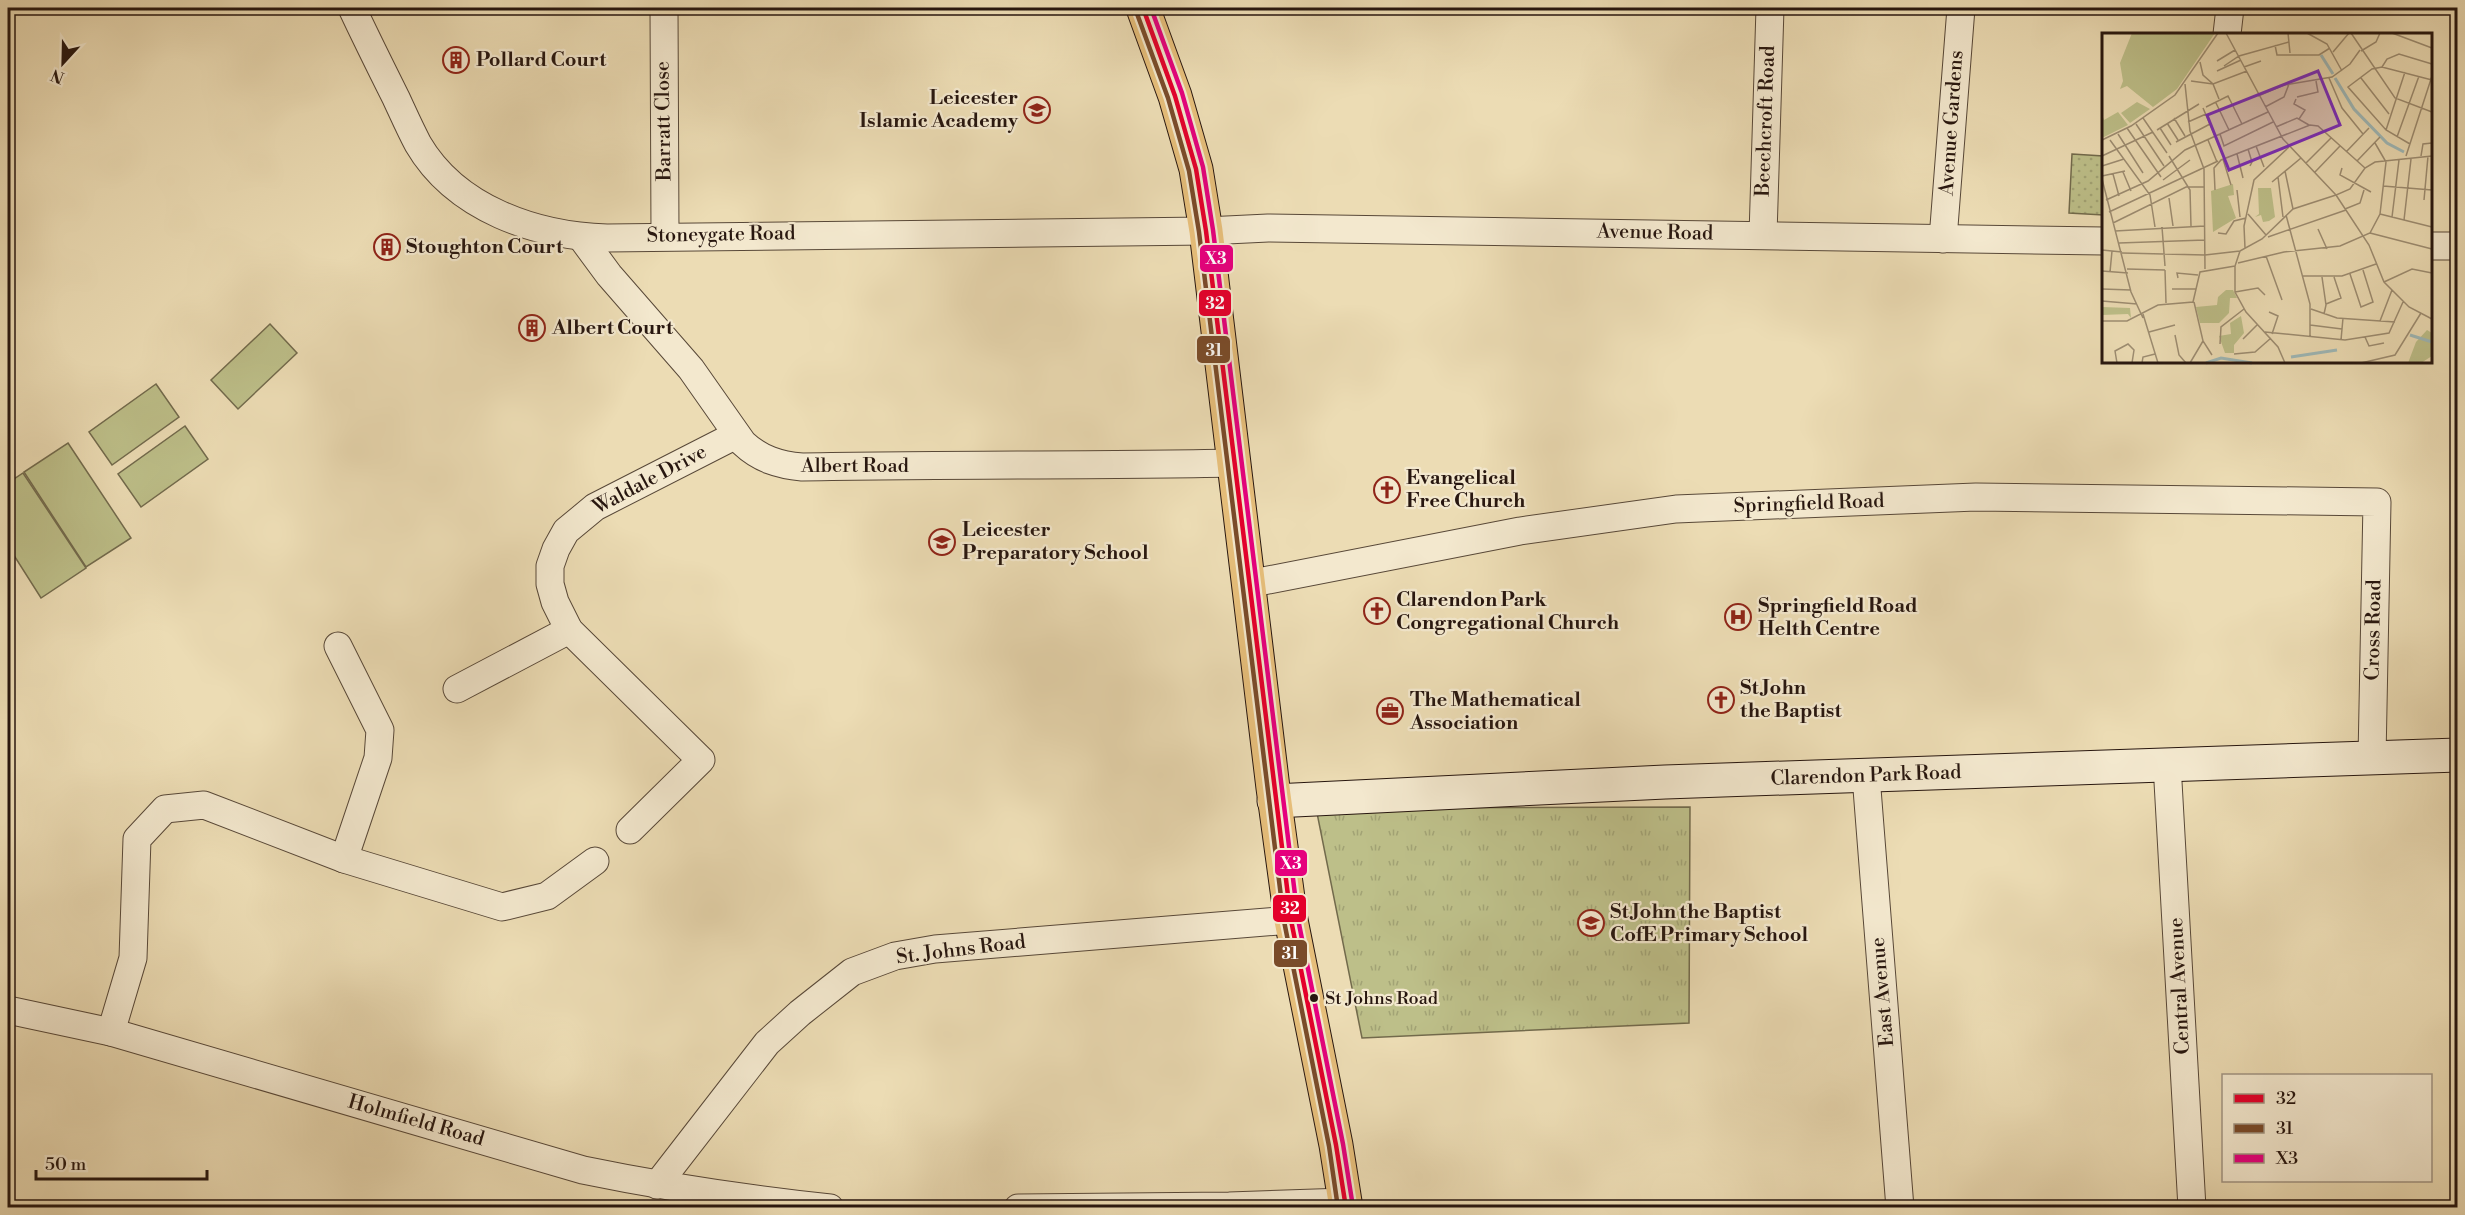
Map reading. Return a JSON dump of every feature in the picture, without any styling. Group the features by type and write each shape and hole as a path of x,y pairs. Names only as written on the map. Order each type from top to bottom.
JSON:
{"main road":[{"path":"1143,8 1175,96 1196,169 1206,231 1274,801 1291,920 1336,1145 1345,1205"}],"street":[{"name":"Stoneygate Road","path":"352,8 419,145 437,168 459,189 513,221 547,232 581,237 1206,231"},
{"name":"Barratt Close","path":"664,8 665,235"},
{"name":"Beechcroft Road","path":"1763,235 1770,8"},
{"name":"Avenue Gardens","path":"1943,239 1961,8"},
{"path":"2227,33 2230,8"},
{"name":"Avenue Road","path":"1206,231 1268,228 2102,241"},
{"name":"Albert Road","path":"581,237 609,275 691,369 736,435 762,458 802,467 1234,463"},
{"path":"2432,246 2457,246"},
{"name":"Waldale Drive","path":"630,830 701,760 569,630 555,602 550,584 550,566 566,531 595,507 736,435"},
{"name":"Springfield Road","path":"1248,584 1520,531 1676,509 1976,497 2377,502"},
{"name":"Cross Road","path":"2372,758 2377,502"},
{"path":"457,689 569,630"},
{"path":"338,646 380,730 378,758 344,859"},
{"name":"Clarendon Park Road","path":"1274,801 1665,782 2457,755"},
{"name":"Central Avenue","path":"2167,764 2192,1208"},
{"name":"East Avenue","path":"1866,776 1900,1208"},
{"path":"111,1032 133,958 137,839 165,809 204,804 344,859 502,907 547,896 595,861"},
{"name":"St. Johns Road","path":"657,1185 767,1043 800,1013 852,972 895,956 935,949 1291,920"},
{"name":"Holmfield Road","path":"8,1010 111,1032 583,1170 657,1185 759,1201 830,1208"},
{"path":"1018,1208 1345,1205"}],"green space":[{"path":"2072,154 2102,156 2102,215 2069,213"},
{"path":"270,324 297,353 238,409 211,380"},
{"path":"156,384 179,417 112,465 89,432"},
{"path":"185,426 208,459 141,507 118,474"},
{"path":"68,443 131,538 86,567 24,472"},
{"path":"23,473 86,568 41,598 8,546 8,483"},
{"path":"1690,807 1689,1023 1362,1038 1316,808"},
{"path":"1395,1203 1869,1205 1868,1208 1382,1207"}],"transit line":[{"name":"32","path":"1143,8 1175,96 1196,169 1206,231 1291,920 1336,1145 1346,1208"},
{"name":"X3","path":"1151,8 1182,93 1203,167 1213,230 1298,919 1343,1144 1353,1207"},
{"name":"31","path":"1136,11 1168,98 1189,171 1199,232 1284,921 1329,1146 1338,1208"}],"place":[{"name":"Pollard Court","path":"456,60"},
{"name":"Leicester Islamic Academy","path":"1037,110"},
{"name":"Stoughton Court","path":"387,247"},
{"name":"Albert Court","path":"532,328"},
{"name":"Evangelical Free Church","path":"1387,490"},
{"name":"Leicester Preparatory School","path":"942,542"},
{"name":"Clarendon Park Congregational Church","path":"1377,611"},
{"name":"Springfield Road Helth Centre","path":"1738,617"},
{"name":"St John the Baptist","path":"1721,700"},
{"name":"The Mathematical Association","path":"1390,711"},
{"name":"St John the Baptist CofE Primary School","path":"1591,923"},
{"name":"St Johns Road","path":"1314,998"}]}
